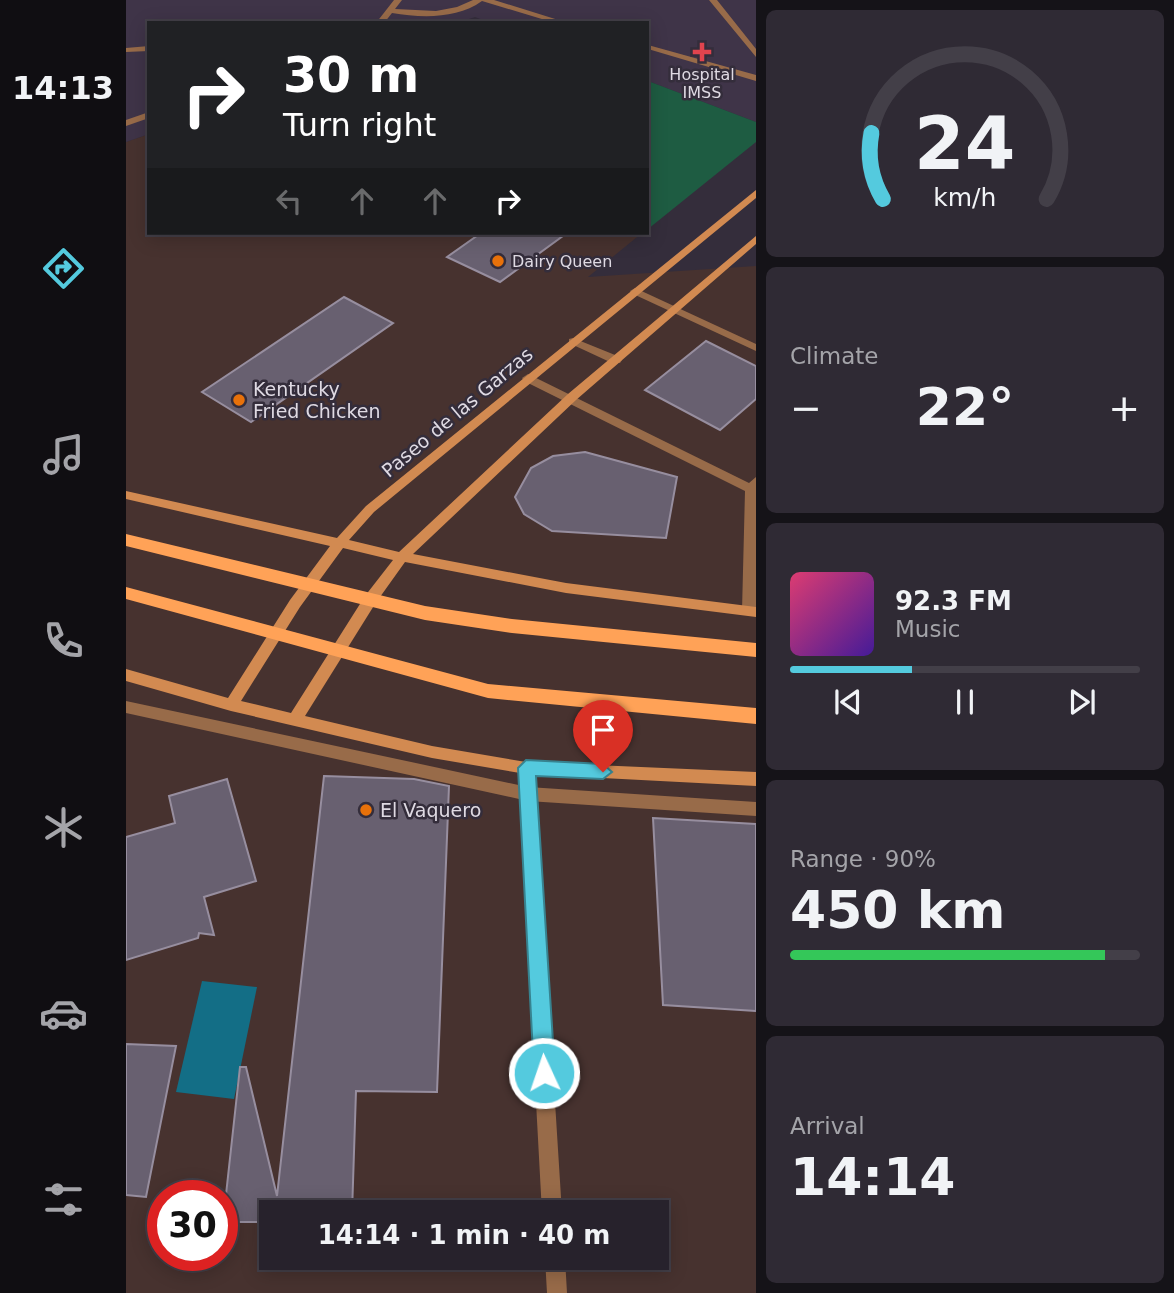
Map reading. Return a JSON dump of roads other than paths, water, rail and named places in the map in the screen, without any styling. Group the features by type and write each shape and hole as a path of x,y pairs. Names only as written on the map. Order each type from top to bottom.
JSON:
{"main road":[{"name":"Paseo de las Garzas","path":"232,705 306,587 339,541 370,509 756,193"},
{"path":"295,720 370,600 402,557 572,397 756,239"},
{"path":"126,495 402,557 566,588 752,611"},
{"path":"126,540 306,587 425,613 512,626 756,650"},
{"path":"126,593 488,691 756,716"},
{"path":"126,675 232,705 432,752 526,768 756,779"}],"street":[{"path":"382,21 398,0"},
{"path":"390,10 407,14 432,13 457,9 479,0"},
{"path":"486,0 557,21"},
{"path":"713,0 756,55"},
{"path":"649,47 756,78"},
{"path":"126,50 147,48"},
{"path":"126,123 147,116"},
{"path":"635,291 756,348"},
{"path":"573,341 616,360"},
{"path":"528,378 753,485 752,611"},
{"path":"126,707 528,794 756,809"},
{"path":"526,768 551,1200"},
{"path":"556,1270 557,1293"}],"water":[{"path":"202,981 257,987 234,1099 176,1092"}],"place":[{"name":"Hospital IMSS","path":"702,52"},
{"name":"Dairy Queen","path":"498,261"},
{"name":"Kentucky Fried Chicken","path":"239,400"},
{"name":"El Vaquero","path":"366,810"}]}
